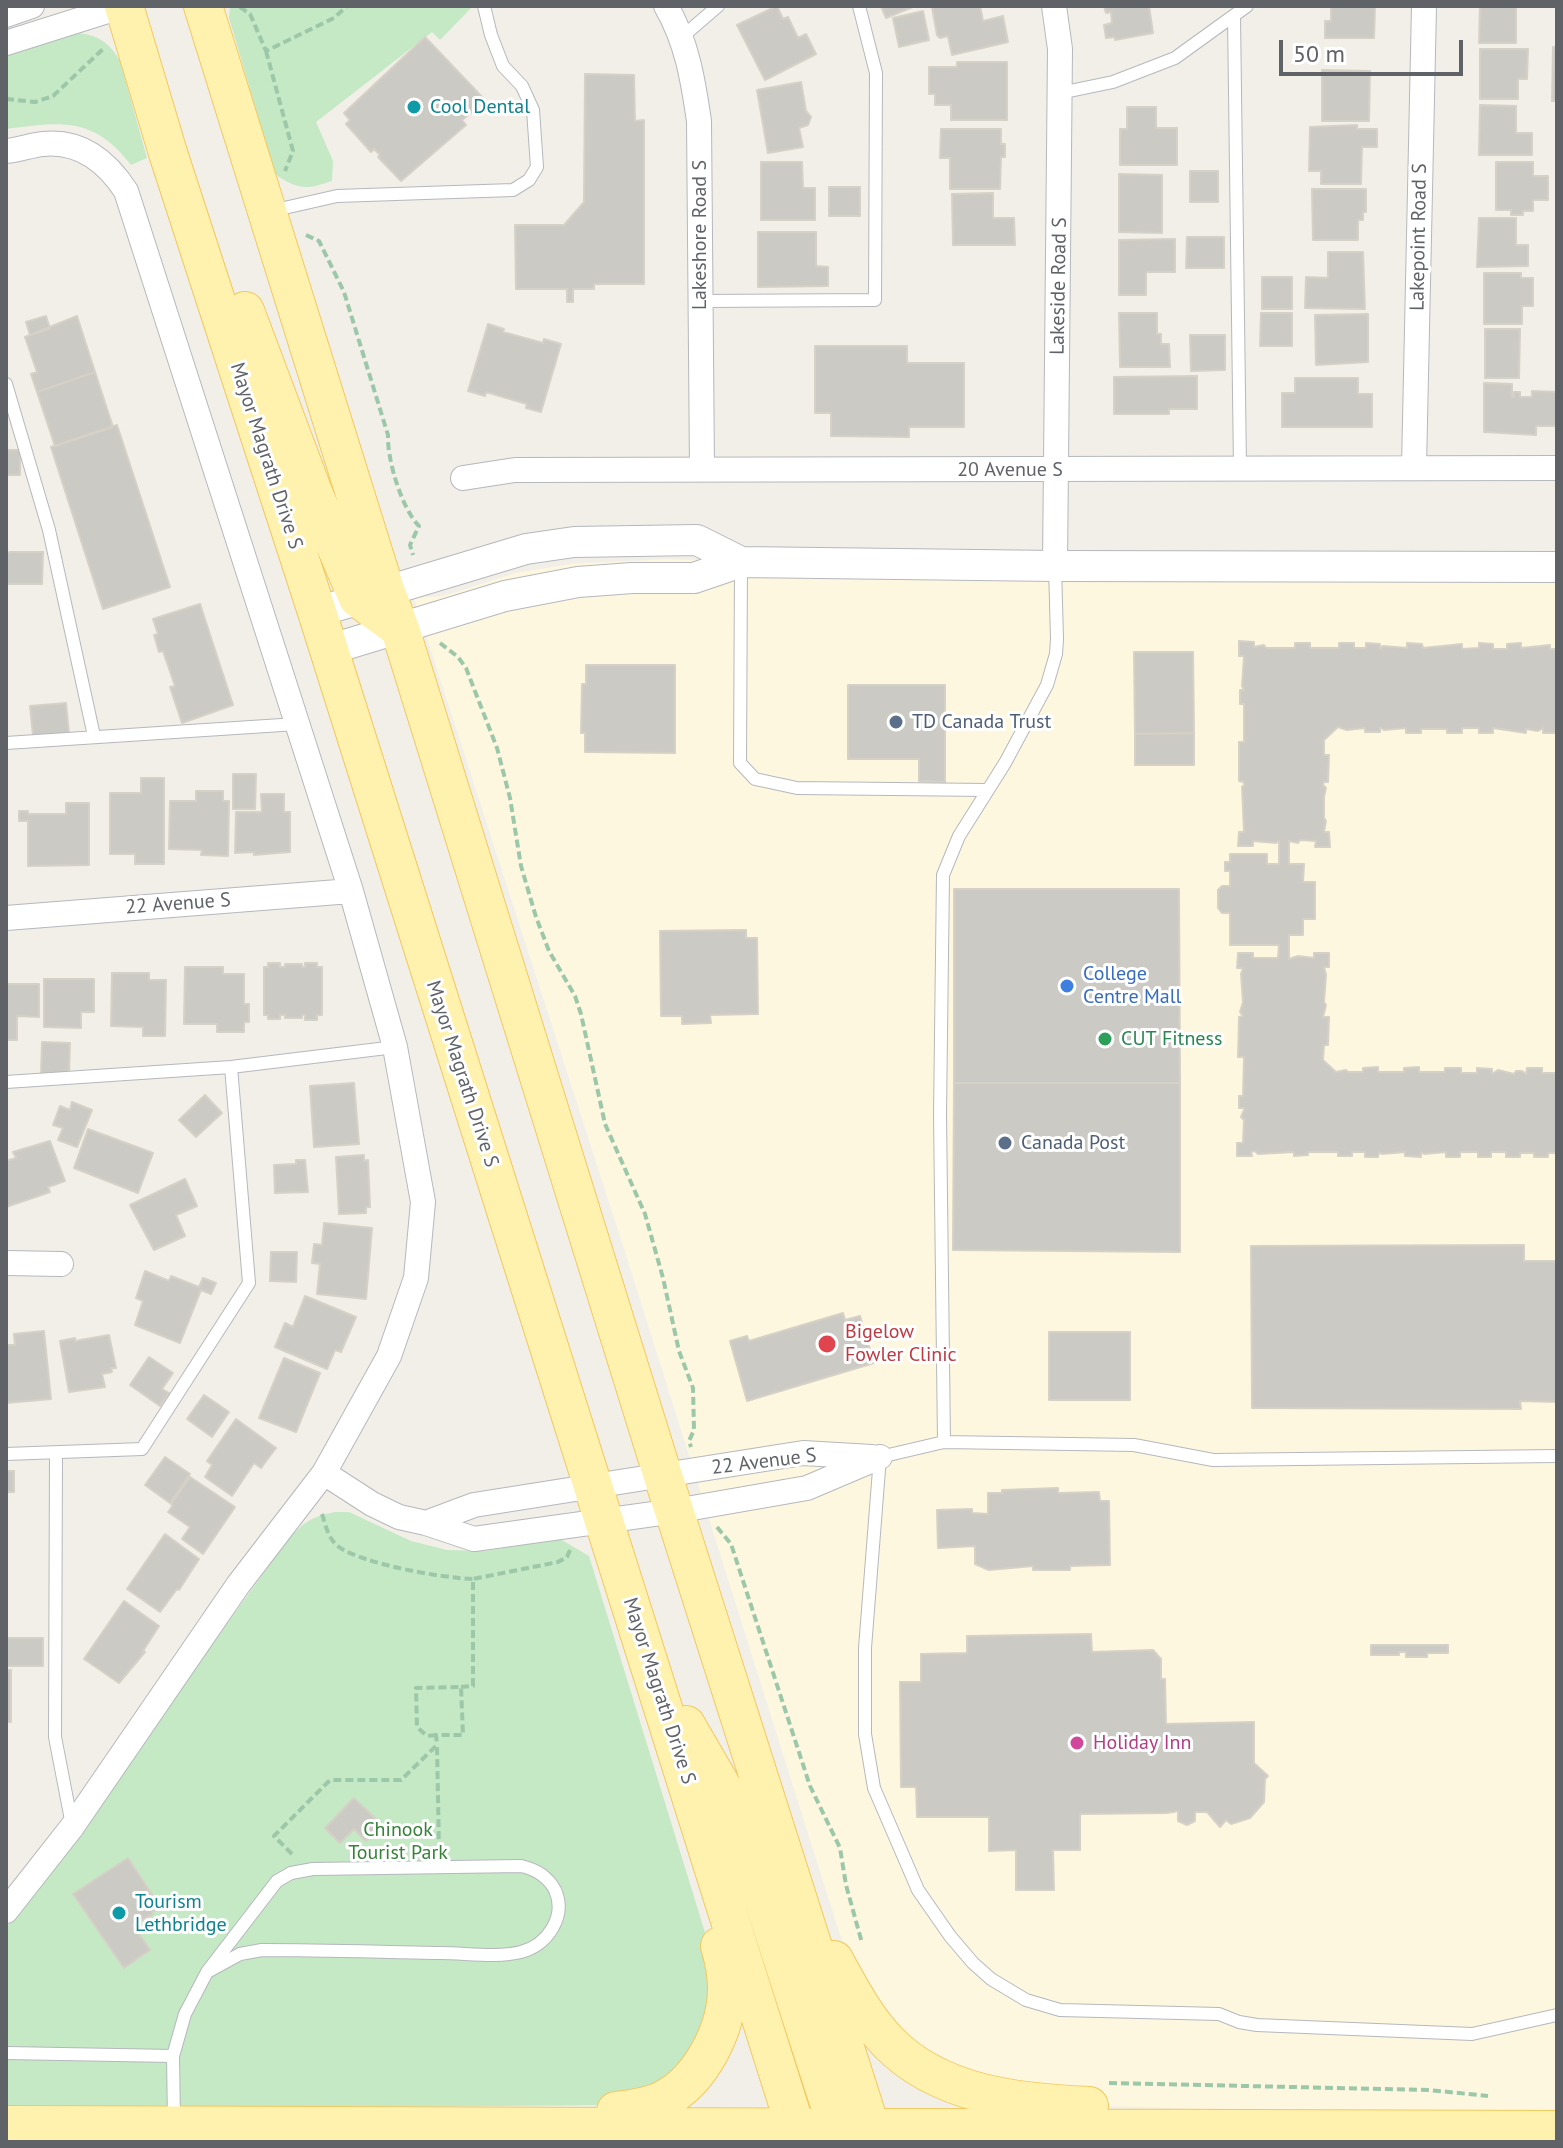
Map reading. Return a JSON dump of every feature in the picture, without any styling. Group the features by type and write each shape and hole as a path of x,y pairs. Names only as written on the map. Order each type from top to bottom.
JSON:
{"main road":[{"path":"222,9 282,221 372,594"},
{"name":"Mayor Magrath Drive S","path":"127,17 669,1721 835,2135"},
{"path":"181,192 228,266 314,495 372,594 400,629 741,1717 832,1955 858,2004 889,2043 920,2068 969,2091 1075,2105 1284,2112 1488,2113 1557,2130"},
{"path":"651,1665 733,1806 835,2135"},
{"path":"741,1717 835,2135"},
{"path":"506,2125 633,2109 665,2099 688,2081 707,2055 723,2021 727,1989 723,1956 676,1785 669,1721"},
{"path":"6,2125 506,2125 835,2135 1488,2113"}],"street":[{"path":"6,15 32,6"},
{"name":"Lakeshore Road S","path":"666,6 682,37 691,66 699,121 702,469"},
{"name":"Lakeside Road S","path":"1054,6 1060,49 1055,566"},
{"name":"Lakepoint Road S","path":"1414,467 1424,6"},
{"path":"6,43 127,17"},
{"path":"6,151 57,143 78,147 114,172 126,191 351,891 395,1047 423,1202 416,1278 389,1356 324,1473 238,1585 72,1827 6,1911"},
{"name":"20 Avenue S","path":"463,478 515,470 1557,468"},
{"path":"317,612 526,549 574,542 697,540 741,562"},
{"path":"328,650 505,596 563,585 632,578 694,578 741,562 1557,567"},
{"name":"22 Avenue S","path":"6,918 351,891"},
{"path":"6,1263 61,1264"},
{"name":"22 Avenue S","path":"324,1473 372,1504 399,1517 474,1539 598,1504 663,1476 803,1453 880,1457"},
{"name":"22 Avenue S","path":"426,1523 474,1505 598,1504 675,1511 807,1488 880,1457"}],"lane":[{"path":"282,221 337,196 410,192 486,193 513,190 529,180 537,167 533,110 522,86 503,66 484,6"},
{"path":"682,37 718,6"},
{"path":"701,301 875,300 876,73 859,6"},
{"path":"1060,93 1113,82 1175,58 1247,6"},
{"path":"1234,16 1240,468"},
{"path":"6,384 49,530 94,736"},
{"path":"741,562 740,763 748,774 755,779 797,788 988,790"},
{"path":"944,1442 941,894 949,859 959,836 1041,699 1052,670 1057,639 1055,566"},
{"path":"6,743 297,724"},
{"path":"6,1082 231,1067 395,1047"},
{"path":"6,1454 142,1449 249,1283 231,1067"},
{"path":"1557,1456 1213,1460 1134,1445 944,1442 880,1457 865,1648 864,1718 874,1788 918,1890 956,1945 982,1972 1026,2000 1060,2010 1219,2014 1257,2025 1472,2034 1557,2015"},
{"path":"56,1454 55,1737 72,1827"},
{"path":"174,2124 173,2056 185,2014 207,1972 271,1888 291,1873 313,1869 505,1866 537,1871 556,1893 558,1911 554,1927 539,1944 513,1953 262,1950 240,1954 207,1972"},
{"path":"6,2053 173,2056"}],"path":[{"path":"266,51 334,18 347,6"},
{"path":"222,9 250,14 266,51 293,151 290,164 282,176"},
{"path":"6,99 35,102 53,96 101,49 127,17"},
{"path":"282,221 319,241 344,292 388,435 387,451 410,517 419,526 410,545"},
{"path":"438,642 458,657 466,668 497,748 510,798 521,866 536,917 549,951 578,1005 587,1033 605,1124 645,1214 679,1351 693,1388 694,1430 689,1441"},
{"path":"322,1514 328,1533 342,1549 407,1570 443,1577 473,1579 558,1562 567,1557 572,1545"},
{"path":"719,1532 731,1544 810,1786 840,1848 846,1885 864,1950"},
{"path":"461,1687 463,1735 427,1736 417,1727 416,1688 473,1686 473,1579"},
{"path":"436,1735 440,1867"},
{"path":"274,1836 330,1780 401,1780 437,1745"},
{"path":"1097,2082 1429,2090 1488,2113"}],"shaded area":[{"path":"669,559 1557,567 1557,2130 1284,2112 1075,2105 889,2043 839,1932 626,1255 414,598 444,596 516,573 571,564"}],"green space":[{"path":"230,6 473,6 440,40 432,32 316,122 333,161 332,181 308,187 296,186 275,174 229,18"},
{"path":"78,33 103,41 120,61 147,158 131,165 103,138 75,126 60,124 6,129 6,56"},
{"name":"Chinook Tourist Park","path":"335,1512 349,1512 411,1541 447,1550 485,1551 560,1539 589,1556 715,1965 718,1997 676,2077 618,2105 6,2110 6,1928 297,1530 309,1521"}],"building":[{"path":"777,6 783,19 788,17 798,38 806,34 816,54 765,80 737,25"},
{"path":"881,6 915,6 886,18"},
{"path":"980,6 983,21 1003,16 1008,42 952,55 948,36 940,38 937,35 932,7"},
{"path":"1104,6 1149,6 1153,33 1115,40 1115,37 1106,38 1104,25 1112,23 1111,12 1106,13"},
{"path":"1331,6 1375,6 1374,38 1325,38 1325,21 1331,21"},
{"path":"1480,6 1516,6 1516,43 1479,43"},
{"path":"923,11 929,40 899,47 893,18"},
{"name":"Cool Dental","path":"425,37 486,101 462,120 466,125 401,181 378,157 380,155 374,149 371,152 346,124 350,120 344,113"},
{"path":"1553,47 1557,47 1557,101 1552,101"},
{"path":"1480,49 1528,49 1527,79 1518,79 1518,99 1480,99"},
{"path":"957,62 1007,62 1007,120 951,120 951,105 935,105 935,94 929,94 929,67 957,67"},
{"path":"1322,70 1370,71 1369,121 1322,121"},
{"path":"585,74 634,75 635,121 644,120 644,284 594,284 594,289 573,289 573,302 567,302 567,289 516,289 515,225 564,225 584,202"},
{"path":"801,82 806,111 811,117 808,125 799,128 803,147 768,153 757,90"},
{"path":"1480,105 1516,106 1516,133 1532,133 1532,155 1479,155"},
{"path":"1127,107 1156,107 1156,128 1177,128 1177,165 1120,165 1120,129 1127,129"},
{"path":"1357,125 1357,129 1377,129 1377,147 1362,147 1361,184 1321,184 1321,171 1309,171 1310,127"},
{"path":"941,129 1001,129 1005,157 1001,157 1000,189 950,189 950,158 940,158"},
{"path":"761,162 802,162 803,188 815,188 815,220 761,220"},
{"path":"1496,162 1533,162 1533,176 1548,176 1548,200 1533,200 1533,211 1523,211 1523,215 1511,215 1511,210 1496,210"},
{"path":"1190,171 1218,171 1218,202 1190,202"},
{"path":"1119,174 1162,175 1162,233 1119,232"},
{"path":"829,187 860,187 860,216 829,216"},
{"path":"1312,189 1366,189 1366,212 1363,212 1363,220 1358,220 1358,240 1313,240"},
{"path":"993,193 993,218 1014,218 1015,245 953,245 952,194"},
{"path":"1479,218 1516,218 1516,245 1528,245 1528,266 1477,267"},
{"path":"758,232 816,232 816,266 828,267 828,286 758,287"},
{"path":"1187,237 1224,237 1224,268 1186,268"},
{"path":"1175,239 1175,272 1146,272 1146,295 1119,295 1119,240"},
{"path":"1328,252 1363,252 1365,309 1305,308 1306,277 1328,278"},
{"path":"1484,273 1521,273 1521,278 1533,278 1533,306 1522,306 1522,324 1484,324"},
{"path":"1262,277 1292,277 1292,309 1262,309"},
{"path":"1119,313 1157,313 1157,334 1161,334 1161,344 1169,344 1170,367 1120,367"},
{"path":"1261,313 1292,313 1292,346 1260,346"},
{"path":"1368,314 1368,362 1316,365 1315,315"},
{"path":"46,316 50,329 30,335 26,322"},
{"path":"77,316 95,372 37,392 31,374 37,372 25,337"},
{"path":"488,324 504,329 503,332 543,343 544,339 561,344 541,412 526,408 527,404 486,392 485,396 468,391"},
{"path":"1485,329 1520,329 1519,378 1485,378"},
{"path":"1190,335 1225,335 1225,370 1191,371"},
{"path":"815,346 907,346 907,363 964,363 964,427 909,427 909,437 831,436 831,413 815,413"},
{"path":"95,372 113,427 55,446 37,392"},
{"path":"1197,376 1197,409 1169,409 1169,414 1114,414 1114,377"},
{"path":"1295,378 1358,378 1358,394 1372,394 1372,427 1282,427 1282,393 1295,393"},
{"path":"1484,383 1512,384 1512,397 1514,392 1520,392 1520,397 1532,397 1532,391 1557,392 1557,426 1536,426 1536,435 1484,432"},
{"path":"117,425 170,587 103,609 51,447"},
{"path":"6,450 20,450 20,475 6,475"},
{"path":"43,552 42,584 7,584 6,596 6,554"},
{"path":"200,604 233,705 182,723 170,687 175,686 154,635 158,634 153,619"},
{"path":"1239,641 1254,642 1254,647 1264,645 1266,648 1295,648 1295,643 1310,643 1310,648 1339,648 1339,643 1354,643 1354,648 1366,648 1366,643 1380,644 1380,649 1383,646 1407,648 1407,643 1422,644 1423,648 1462,644 1462,649 1479,648 1479,643 1493,644 1493,649 1507,649 1507,644 1521,643 1521,648 1550,645 1550,649 1557,649 1557,733 1543,733 1543,728 1538,731 1526,729 1526,733 1493,728 1493,733 1479,733 1479,728 1462,728 1462,733 1447,733 1447,729 1421,729 1421,733 1406,733 1406,728 1384,730 1380,727 1380,732 1365,732 1365,728 1347,730 1338,727 1324,740 1324,755 1329,755 1328,782 1323,785 1326,788 1324,832 1329,832 1330,847 1315,847 1316,841 1289,841 1289,864 1304,864 1303,882 1315,882 1315,919 1303,919 1303,935 1289,935 1289,959 1298,956 1314,958 1314,953 1329,953 1329,967 1324,967 1326,1005 1323,1017 1329,1017 1328,1045 1324,1045 1323,1060 1336,1072 1363,1072 1363,1068 1378,1067 1378,1072 1404,1072 1404,1068 1419,1067 1419,1072 1445,1072 1445,1068 1461,1068 1461,1073 1477,1073 1477,1068 1492,1069 1492,1074 1498,1070 1514,1074 1522,1071 1526,1074 1527,1068 1542,1068 1542,1073 1557,1073 1557,1153 1548,1153 1548,1157 1520,1153 1520,1157 1506,1157 1506,1152 1491,1152 1491,1157 1478,1157 1478,1152 1460,1152 1460,1157 1446,1157 1446,1152 1421,1152 1421,1157 1405,1156 1405,1152 1379,1152 1378,1157 1365,1157 1365,1152 1352,1152 1352,1156 1338,1156 1338,1152 1308,1152 1308,1155 1294,1156 1294,1152 1258,1154 1255,1151 1251,1152 1252,1156 1237,1156 1237,1143 1243,1143 1244,1120 1241,1117 1244,1108 1239,1108 1239,1096 1243,1096 1244,1057 1238,1057 1239,1017 1243,1016 1240,1012 1243,968 1237,968 1238,953 1253,953 1253,958 1278,958 1279,945 1230,945 1230,913 1222,913 1218,908 1218,890 1222,886 1230,886 1230,871 1225,871 1225,862 1230,862 1230,854 1267,854 1267,864 1279,864 1279,841 1253,841 1253,846 1238,846 1239,832 1244,832 1244,782 1239,781 1239,742 1244,742 1244,704 1240,704 1240,690 1244,690 1244,656 1239,656"},
{"path":"1134,652 1193,652 1194,733 1135,734"},
{"path":"586,665 675,665 675,753 585,752 585,733 581,733 582,684 586,684"},
{"name":"TD Canada Trust","path":"848,685 945,685 945,782 919,781 919,759 848,759"},
{"path":"66,703 69,734 33,736 30,706"},
{"path":"1194,733 1194,765 1135,765 1135,734"},
{"path":"233,774 256,774 255,809 233,809"},
{"path":"141,778 164,778 164,864 135,864 135,854 110,854 110,793 141,793"},
{"path":"196,791 223,791 223,801 229,801 228,856 201,855 202,850 169,849 170,801 196,801"},
{"path":"261,794 284,794 284,812 290,812 290,852 235,853 236,812 262,812"},
{"path":"66,803 89,803 89,865 28,866 28,821 19,821 19,811 28,811 28,814 66,814"},
{"name":"College Centre Mall","path":"954,889 1179,889 1180,1083 954,1083"},
{"path":"746,930 746,938 757,938 758,1014 710,1015 711,1023 682,1024 682,1016 661,1016 660,931"},
{"path":"268,963 280,963 280,967 302,964 305,967 305,963 317,963 317,967 322,967 322,1015 317,1015 317,1020 305,1020 305,1015 302,1018 285,1018 285,1015 280,1015 280,1019 268,1019 268,1015 264,1015 264,967 268,967"},
{"path":"185,967 223,967 223,974 244,974 244,1004 249,1004 249,1022 244,1022 244,1032 217,1032 217,1024 184,1024"},
{"path":"112,973 149,973 149,980 166,980 165,1036 143,1036 143,1027 111,1026"},
{"path":"44,979 94,979 94,1012 81,1012 81,1028 44,1027"},
{"path":"6,984 39,984 39,1017 17,1016 17,1040 6,1040"},
{"path":"42,1042 70,1043 69,1073 41,1073"},
{"path":"354,1083 359,1144 314,1147 310,1086"},
{"path":"954,1083 1180,1083 1180,1252 953,1250"},
{"path":"205,1095 222,1113 196,1137 179,1120"},
{"path":"72,1102 92,1110 77,1147 58,1140 63,1128 53,1125 60,1106 70,1110"},
{"path":"88,1129 153,1153 138,1193 74,1168"},
{"path":"50,1141 65,1181 48,1187 50,1192 6,1207 6,1161 16,1158 13,1152"},
{"path":"364,1155 364,1161 368,1160 370,1207 366,1207 366,1213 339,1214 336,1157"},
{"path":"296,1160 305,1160 308,1192 275,1193 274,1165 296,1164"},
{"path":"185,1179 197,1206 176,1215 185,1236 154,1250 130,1205"},
{"path":"324,1223 372,1228 366,1299 317,1294 320,1264 312,1263 314,1244 322,1245"},
{"path":"1524,1245 1524,1261 1557,1261 1557,1402 1520,1401 1521,1409 1252,1408 1251,1246"},
{"path":"271,1252 297,1252 296,1282 270,1281"},
{"path":"145,1271 169,1281 171,1276 199,1287 203,1278 216,1283 211,1294 201,1290 180,1343 135,1325 143,1301 136,1298"},
{"path":"305,1296 356,1317 341,1352 335,1350 327,1369 275,1347 285,1323 293,1327"},
{"path":"843,1313 845,1320 860,1316 874,1363 747,1401 730,1341 747,1336 749,1341"},
{"path":"44,1331 51,1399 6,1403 6,1345 15,1345 14,1334"},
{"path":"1049,1332 1130,1332 1130,1400 1049,1400"},
{"path":"109,1335 116,1368 102,1374 105,1387 69,1392 60,1341"},
{"path":"149,1357 173,1373 162,1389 169,1393 160,1406 130,1385"},
{"path":"284,1358 320,1373 296,1432 259,1418"},
{"path":"204,1395 229,1412 212,1437 187,1419"},
{"path":"236,1419 276,1448 261,1468 254,1463 232,1496 205,1477 212,1465 207,1461"},
{"path":"165,1457 190,1474 170,1503 145,1485"},
{"path":"6,1471 14,1471 14,1492 6,1492"},
{"path":"190,1477 235,1507 203,1554 182,1539 190,1527 168,1512"},
{"path":"1058,1488 1058,1493 1099,1492 1100,1501 1109,1501 1110,1565 1070,1566 1070,1570 1033,1570 1033,1566 989,1570 975,1564 975,1546 938,1548 937,1510 972,1509 972,1513 988,1514 988,1493"},
{"path":"165,1534 199,1559 160,1612 127,1589"},
{"path":"124,1601 159,1626 145,1652 119,1683 84,1659"},
{"name":"Holiday Inn","path":"1091,1634 1092,1652 1153,1650 1161,1659 1161,1679 1165,1679 1166,1724 1254,1722 1254,1763 1268,1776 1265,1779 1264,1802 1250,1818 1231,1824 1226,1820 1220,1827 1207,1812 1195,1812 1195,1821 1187,1825 1178,1821 1178,1811 1080,1814 1080,1850 1053,1850 1054,1890 1016,1890 1016,1850 989,1851 989,1817 917,1817 916,1787 901,1787 900,1682 921,1682 921,1654 967,1653 967,1636"},
{"path":"6,1638 43,1638 43,1666 6,1666"},
{"path":"1371,1645 1448,1645 1448,1653 1427,1653 1427,1657 1406,1657 1406,1652 1371,1655"},
{"path":"6,1670 11,1670 11,1722 6,1722"},
{"path":"354,1798 382,1825 366,1841 354,1829 340,1843 325,1828"},
{"name":"Tourism Lethbridge","path":"128,1858 160,1907 133,1925 150,1950 124,1968 73,1894"}],"place":[{"name":"Cool Dental","path":"414,107"},
{"name":"TD Canada Trust","path":"896,722"},
{"name":"College Centre Mall","path":"1067,986"},
{"name":"CUT Fitness","path":"1105,1039"},
{"name":"Canada Post","path":"1005,1143"},
{"name":"Bigelow Fowler Clinic","path":"827,1344"},
{"name":"Holiday Inn","path":"1077,1743"},
{"name":"Tourism Lethbridge","path":"119,1913"}]}
